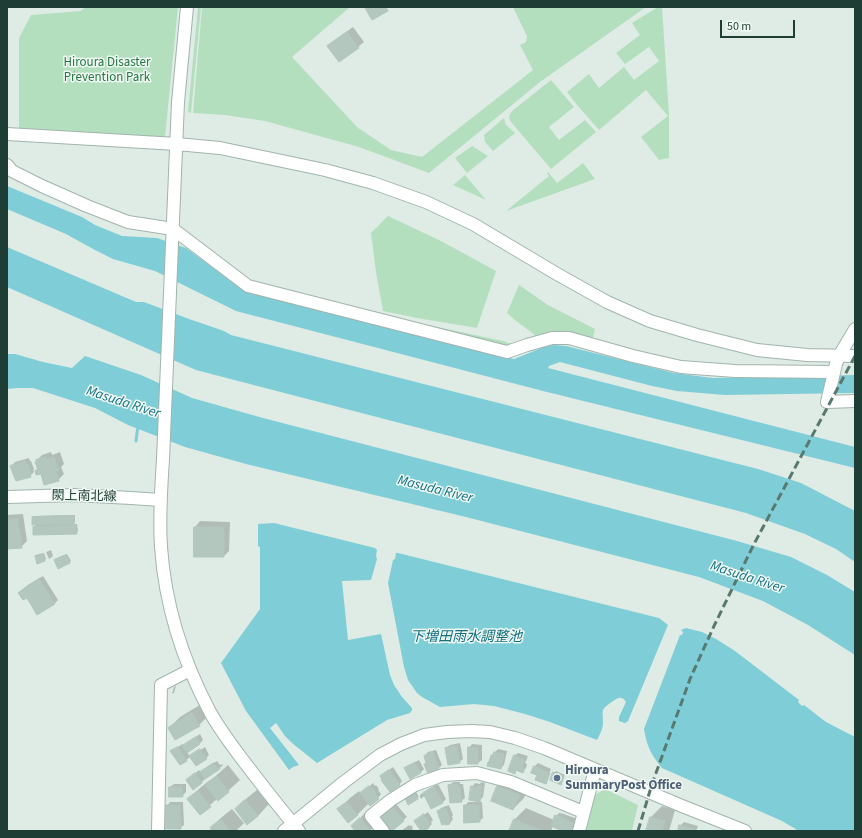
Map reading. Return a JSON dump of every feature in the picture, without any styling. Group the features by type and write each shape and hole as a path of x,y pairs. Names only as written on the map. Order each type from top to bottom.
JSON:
{"street":[{"path":"187,7 178,102 160,500 161,546 170,608 179,640 190,670 210,712 227,739 292,829 344,782 380,755 401,744 424,735 471,731 490,732 515,738 544,748 682,806 718,826 744,831"},
{"path":"7,134 220,148 325,170 373,183 426,202 473,224 607,302 650,321 697,336 757,350 807,356 855,356"},
{"path":"7,165 12,170 42,186 87,206 128,222 172,232 248,286 507,352 552,338 569,338 633,356 681,367 735,371 833,373"},
{"path":"855,329 839,356 833,373 827,402 855,401"},
{"name":"閖上南北線","path":"7,497 74,495 160,500"},
{"path":"158,831 161,685 190,670"},
{"path":"579,831 595,770"},
{"path":"383,831 371,816 391,800 415,785 442,775 477,773 511,782 583,812"}],"green space":[{"name":"Hiroura Disaster Prevention Park","path":"85,7 178,7 165,137 19,128 19,38 31,15 81,11"},
{"path":"198,7 201,7 191,113 188,112"},
{"path":"202,7 350,7 292,57 357,127 391,150 422,157 533,70 520,45 526,42 527,36 513,7 646,7 540,82 429,173 359,147 265,121 225,115 193,113"},
{"path":"658,7 662,7 669,115 669,158 659,160 641,137 668,116 646,90 599,130 567,92 589,74 599,88 624,67 634,80 659,61 649,47 625,64 616,53 640,35 632,23"},
{"path":"551,80 574,107 549,127 559,140 585,120 596,132 551,169 509,118 512,111"},
{"path":"504,118 506,125 515,133 493,151 485,142 484,135"},
{"path":"472,146 488,156 467,173 455,158"},
{"path":"583,163 595,179 506,211 549,176 547,173 548,172 557,183"},
{"path":"465,175 486,200 453,185"},
{"path":"388,216 441,241 496,271 477,328 383,311 371,233"},
{"path":"519,285 548,305 595,329 592,341 535,337 535,335 507,313"},
{"path":"381,315 503,341 515,345 509,349"},
{"path":"605,789 638,805 632,831 585,831 595,795"}],"water":[{"path":"7,186 82,217 95,225 122,236 157,238 186,248 243,290 514,359 544,347 554,345 566,346 674,373 713,378 855,375 855,393 725,395 677,391 652,386 560,362 549,366 548,368 855,447 855,468 543,391 236,311 155,271 113,259 66,234 7,209"},
{"path":"7,247 136,302 144,302 224,331 231,335 758,469 801,483 855,511 855,562 836,549 805,534 746,513 196,370 7,287"},
{"name":"Masuda River","path":"7,354 15,354 72,368 85,356 141,375 192,398 263,418 737,541 791,557 827,575 855,592 855,655 808,625 763,601 699,577 466,517 246,464 185,447 128,425 95,408 33,388 7,389"},
{"name":"下増田雨水調整池","path":"274,523 375,548 377,550 377,559 371,580 342,581 348,640 381,634 390,675 394,685 412,708 410,713 387,720 317,763 292,743 276,723 270,728 299,765 289,770 246,711 221,663 260,609 260,547 258,546 258,524"},
{"name":"下増田雨水調整池","path":"396,553 659,618 668,625 628,721 625,723 619,721 619,717 626,702 622,698 616,699 604,709 602,727 597,740 550,722 494,706 474,704 440,707 422,697 417,693 408,680 404,667 388,583"},
{"path":"686,628 702,632 735,651 799,700 798,702 802,706 804,705 826,722 855,737 855,831 799,831 782,821 662,768 650,750 644,729 680,635 682,635 683,632 681,630"}],"building":[{"path":"386,7 388,11 372,20 365,8"},
{"path":"347,32 359,48 339,62 327,46"},
{"path":"46,457 46,460 54,457 59,471 56,471 59,481 44,485 41,474 36,475 35,470 38,470 35,462 36,460"},
{"path":"25,461 26,464 28,464 31,477 16,481 10,466"},
{"path":"74,516 74,524 32,525 32,517"},
{"path":"18,519 22,548 7,549 7,520"},
{"path":"76,525 77,534 33,535 33,527"},
{"path":"194,527 224,527 224,557 194,557"},
{"path":"43,554 45,561 37,564 35,556"},
{"path":"66,555 70,563 58,569 54,560"},
{"path":"39,579 55,604 37,615 27,598 23,600 18,593"},
{"path":"192,713 200,726 175,740 168,728"},
{"path":"196,737 200,744 187,753 182,746"},
{"path":"457,746 460,763 448,765 445,748"},
{"path":"178,747 187,761 180,765 170,751"},
{"path":"468,747 478,748 478,764 468,764"},
{"path":"200,749 207,759 196,766 189,756"},
{"path":"433,752 439,769 428,774 424,764 426,763 424,756"},
{"path":"494,752 504,754 501,769 487,766 491,755 493,755"},
{"path":"514,755 525,760 522,767 525,768 523,773 516,770 515,774 508,771"},
{"path":"214,763 217,768 219,767 220,769 205,779 200,772"},
{"path":"415,763 421,773 410,779 404,768"},
{"path":"534,766 550,773 546,784 535,780 537,775 531,773"},
{"path":"389,770 400,785 390,792 381,780 382,779 380,776"},
{"path":"553,772 564,776 561,785 550,780"},
{"path":"195,773 202,783 193,790 186,780"},
{"path":"217,776 229,792 218,801 205,785"},
{"path":"457,784 457,787 460,787 462,802 450,803 448,785"},
{"path":"369,786 376,793 375,794 379,799 370,806 360,793"},
{"path":"471,786 482,786 480,802 469,800"},
{"path":"497,786 520,795 513,810 491,801"},
{"path":"169,787 182,787 183,797 169,797"},
{"path":"434,787 443,803 431,809 423,793"},
{"path":"198,791 211,807 200,815 187,799"},
{"path":"414,793 418,799 408,805 405,798"},
{"path":"245,800 258,816 247,825 235,809"},
{"path":"347,802 358,815 348,823 337,809"},
{"path":"166,805 180,805 181,829 166,829"},
{"path":"464,805 479,805 480,822 464,823"},
{"path":"392,806 404,821 392,831 380,816"},
{"path":"446,808 450,824 442,825 437,811"},
{"path":"424,814 430,824 428,826 429,828 425,831 421,831 414,821"},
{"path":"555,815 574,823 571,831 562,831 551,826"},
{"path":"650,817 665,821 662,831 646,831"},
{"path":"360,818 371,831 355,831 351,826"},
{"path":"221,819 230,831 212,831 210,828"},
{"path":"514,819 543,831 509,831"},
{"path":"679,825 695,829 694,831 678,831"}],"waterway":[{"path":"136,441 138,425"}],"railway":[{"path":"638,831 652,784 690,679 714,626 754,544 855,356"}],"place":[{"name":"Hiroura SummaryPost Office","path":"557,778"}]}
